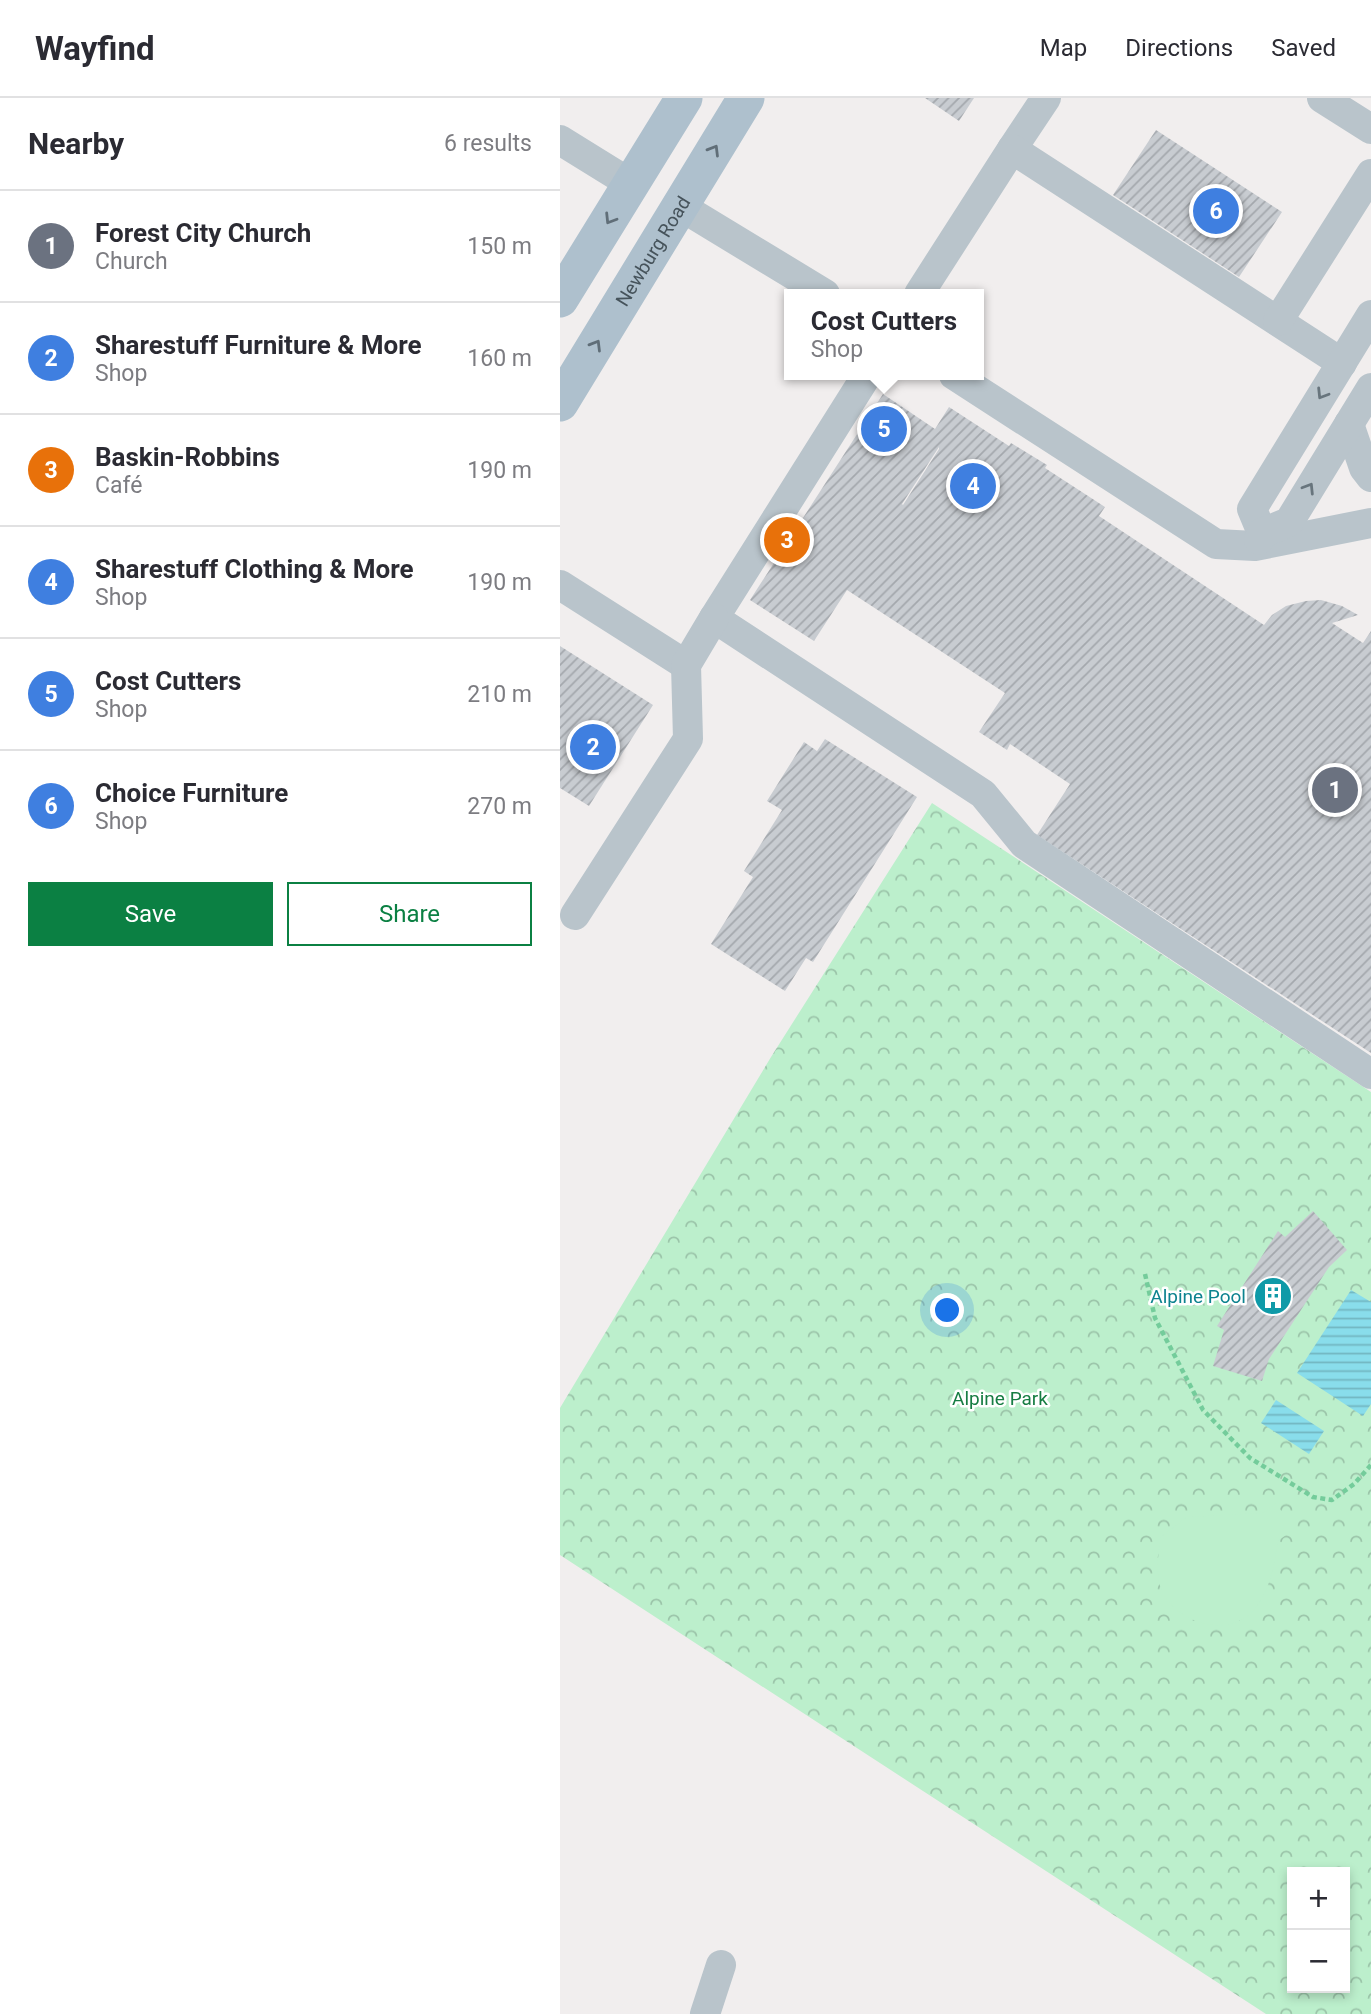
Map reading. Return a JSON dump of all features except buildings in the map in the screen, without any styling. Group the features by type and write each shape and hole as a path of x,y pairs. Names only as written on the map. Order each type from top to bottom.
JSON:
{"main road":[{"name":"Newburg Road","path":"560,403 746,98"},
{"path":"560,299 680,99"}],"street":[{"path":"922,289 1046,98"},
{"path":"1322,98 1371,129"},
{"path":"560,140 631,184"},
{"path":"1012,149 1342,363"},
{"path":"1278,321 1371,174"},
{"path":"680,206 817,289"},
{"path":"1259,540 1251,509 1371,315"},
{"path":"575,915 688,739 686,665 864,380"},
{"path":"962,380 1216,544 1371,523"},
{"path":"1259,540 1289,522 1371,388"},
{"path":"1349,424 1364,468 1371,477"},
{"path":"560,585 686,665"},
{"path":"714,618 983,794 1024,844 1371,1074"},
{"path":"705,2014 720,1965"}],"path":[{"path":"1144,1274 1155,1318 1188,1384 1203,1410 1250,1458 1313,1497 1332,1500 1354,1484 1371,1465"}],"green space":[{"name":"Alpine Park","path":"932,803 1371,1092 1371,2014 1266,2014 560,1555 560,1408 771,1057"},
{"path":"1277,1503 1291,1531 1278,1541 1267,1587 1253,1611 1230,1624 1216,1625 1190,1618 1169,1602 1158,1578 1161,1537 1187,1517 1262,1513"}],"water":[{"path":"1351,1290 1371,1302 1371,1404 1363,1416 1297,1373"},
{"path":"1276,1400 1324,1431 1309,1454 1261,1423"}],"place":[{"name":"Choice Furniture","path":"1216,211"},
{"name":"Cost Cutters","path":"884,429"},
{"name":"Sharestuff Clothing & More","path":"973,486"},
{"name":"Baskin-Robbins","path":"787,540"},
{"name":"Sharestuff Furniture & More","path":"593,747"},
{"name":"Forest City Church","path":"1335,790"},
{"name":"Alpine Pool","path":"1273,1296"}]}
